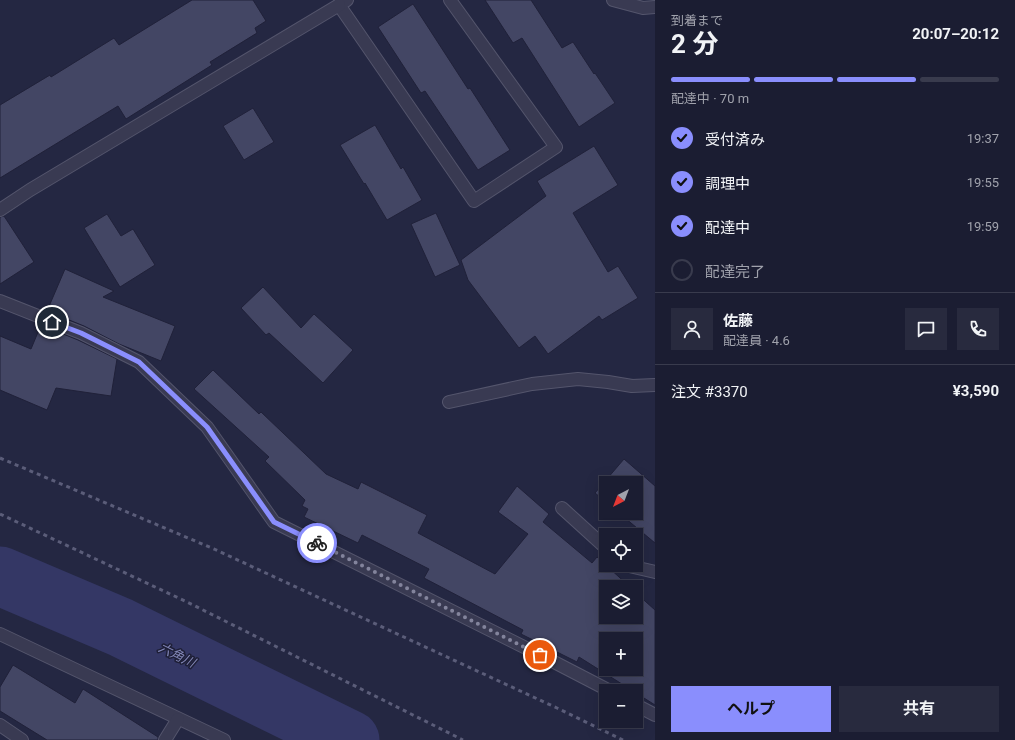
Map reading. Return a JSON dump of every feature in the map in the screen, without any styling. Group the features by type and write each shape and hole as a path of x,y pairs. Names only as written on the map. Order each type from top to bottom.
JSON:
{"street":[{"path":"0,210 30,190 343,3 474,201 556,147 450,0"},
{"path":"613,0 643,8 655,7"},
{"path":"0,301 81,333 139,362 207,427 274,522 599,685"},
{"path":"449,402 532,384 578,380 608,382 632,386 655,385"},
{"path":"562,508 599,542"},
{"path":"643,569 655,572"},
{"path":"0,634 224,740"},
{"path":"643,709 655,715"},
{"path":"165,740 178,719"},
{"path":"0,725 22,740"}],"building":[{"path":"192,0 253,0 266,21 255,28 257,33 210,62 212,65 126,119 118,106 0,178 0,105 50,75 51,77 114,38 119,45"},
{"path":"485,0 531,0 562,48 573,42 615,103 579,127 522,38 513,43"},
{"path":"413,4 468,89 470,88 510,150 478,170 425,91 421,93 378,27"},
{"path":"253,108 274,142 244,160 223,126"},
{"path":"375,125 401,169 403,167 422,200 387,220 340,145"},
{"path":"594,146 618,185 573,213 608,272 618,266 638,298 602,320 599,316 548,354 535,336 519,348 468,280 461,260 546,196 537,181"},
{"path":"436,213 460,265 435,277 411,224"},
{"path":"107,214 121,236 133,229 155,265 120,287 84,228"},
{"path":"4,216 34,262 0,284 0,217"},
{"path":"65,269 114,291 103,297 175,326 161,361 119,344 84,326 47,311"},
{"path":"263,287 301,328 314,314 353,350 323,383 269,333 266,335 241,308"},
{"path":"41,325 78,340 117,359 111,396 56,388 47,410 0,390 0,336 31,349"},
{"path":"213,370 259,414 261,412 326,474 358,489 361,482 427,515 418,533 495,574 528,534 498,512 517,486 549,514 543,522 592,563 597,557 599,559 599,572 614,572 622,580 599,580 599,624 643,624 643,599 655,610 655,705 643,697 643,684 622,684 609,676 643,676 643,632 599,632 599,670 579,657 577,662 521,634 523,630 424,578 429,569 362,535 358,543 304,517 308,509 302,506 305,500 265,461 269,457 194,389"},
{"path":"624,459 655,486 655,543 643,533 643,528 637,528 627,520 643,520 643,476 610,476"},
{"path":"599,488 599,496 595,493"},
{"path":"13,665 75,703 83,689 158,737 158,740 47,740 0,711 0,687"}],"waterway":[{"name":"六角川","path":"0,576 120,627 350,740"}],"railway":[{"path":"0,458 214,549 623,740"},
{"path":"0,514 187,602 463,740"}],"way so far":[{"path":"317,543 540,655"}],"route":[{"path":"52,322 81,333 139,362 207,427 274,522 317,543"}]}
